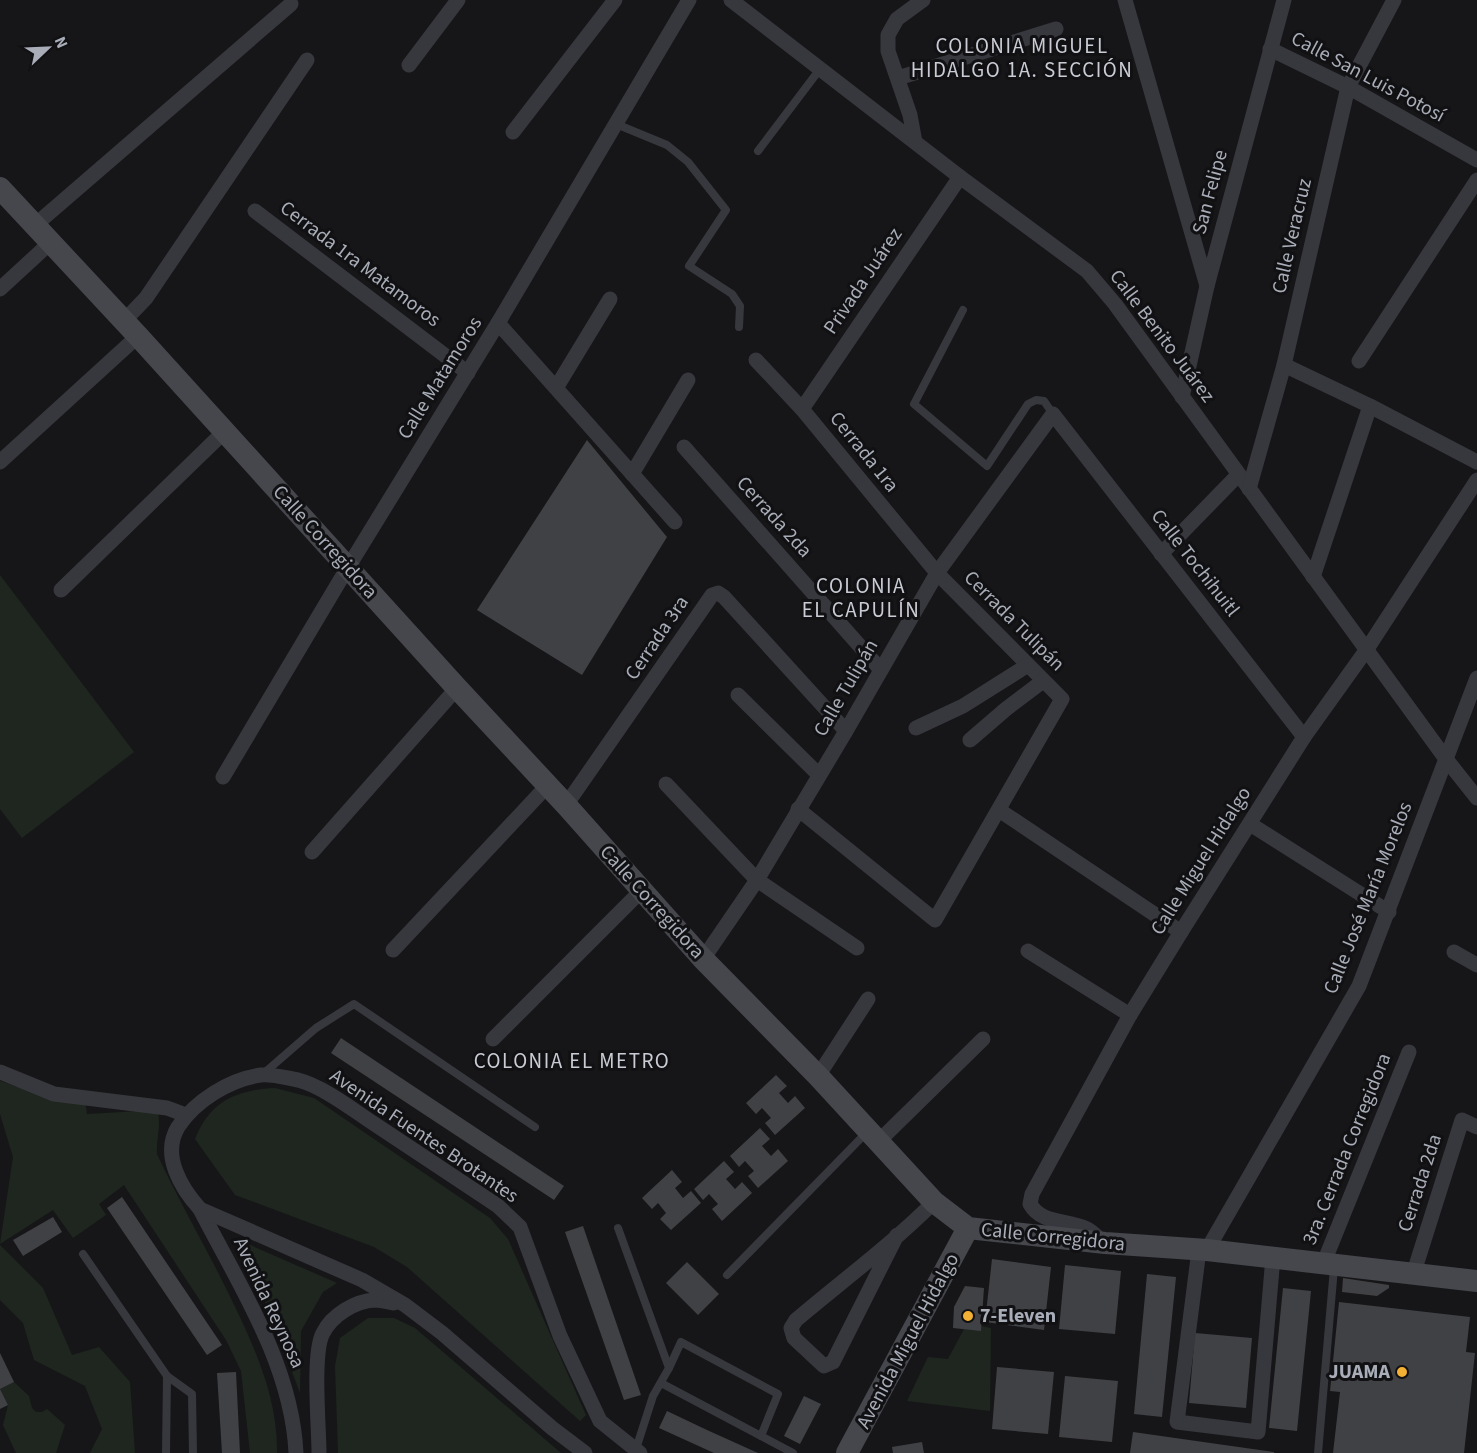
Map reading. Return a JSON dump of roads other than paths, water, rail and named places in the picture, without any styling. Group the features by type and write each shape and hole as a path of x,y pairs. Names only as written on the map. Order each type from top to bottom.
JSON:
{"street":[{"path":"409,65 458,0"},
{"path":"513,132 615,0"},
{"name":"Calle Matamoros","path":"223,777 348,567 498,323 689,0"},
{"name":"Calle Benito Juárez","path":"731,0 960,177 1087,271 1114,303 1446,759 1477,798"},
{"path":"915,142 910,115 888,51 888,35 897,19 923,0"},
{"path":"1125,0 1207,286"},
{"name":"San Felipe","path":"1182,397 1207,286 1284,0"},
{"name":"Calle Veracruz","path":"1249,489 1284,365 1348,87 1394,0"},
{"path":"34,226 291,4"},
{"path":"898,78 1056,29"},
{"name":"Calle San Luis Potosí","path":"1270,49 1348,87 1477,160"},
{"path":"0,462 131,329 146,298 308,60"},
{"name":"Privada Juárez","path":"802,409 960,177"},
{"path":"1359,361 1477,180"},
{"name":"Calle Corregidora","path":"0,188 548,785 704,959 818,1076 934,1202 968,1228 1105,1243 1273,1257 1477,1281"},
{"name":"Cerrada 1ra Matamoros","path":"255,211 468,373"},
{"path":"0,289 51,242"},
{"path":"556,388 610,299"},
{"path":"498,323 675,522"},
{"name":"Cerrada 1ra","path":"756,360 802,409 937,573"},
{"path":"1284,365 1370,406 1477,462"},
{"path":"632,474 688,380"},
{"path":"1313,577 1370,406"},
{"name":"Calle Tochihuitl","path":"1053,414 1304,737"},
{"name":"Calle Tulipán","path":"704,959 757,880 937,573 1053,414"},
{"path":"61,590 225,432"},
{"name":"Cerrada 2da","path":"684,447 880,670"},
{"path":"1161,554 1238,475"},
{"name":"Calle Miguel Hidalgo","path":"1105,1243 1087,1229 1046,1218 1035,1212 1030,1204 1032,1194 1130,1015 1181,932 1304,737 1367,649 1477,480"},
{"name":"Cerrada Tulipán","path":"937,573 1062,699 999,810"},
{"name":"Cerrada 3ra","path":"566,805 711,595 718,593 846,731"},
{"path":"916,728 963,706 1028,665"},
{"name":"Calle José María Morelos","path":"1203,1250 1359,986 1477,678"},
{"path":"970,740 1043,681"},
{"path":"312,852 457,688"},
{"path":"738,695 819,775"},
{"path":"666,784 757,880 857,948"},
{"path":"393,950 548,785"},
{"path":"798,809 935,920 999,810 1181,932"},
{"path":"1250,824 1389,912"},
{"path":"493,1039 641,891"},
{"path":"1028,951 1130,1015"},
{"path":"1454,952 1477,965"},
{"path":"818,1076 868,999"},
{"path":"874,1136 983,1039"},
{"name":"3ra. Cerrada Corregidora","path":"1329,1263 1409,1052"},
{"path":"0,1072 54,1094 167,1108 186,1115"},
{"name":"Avenida Fuentes Brotantes","path":"585,1453 552,1428 442,1333 405,1305 362,1280 200,1209 177,1178 172,1156 174,1133 186,1115 207,1098 226,1088 262,1075 299,1080 335,1098 498,1206 520,1227 560,1336 600,1421 637,1452"},
{"name":"Cerrada 2da","path":"1413,1275 1462,1120 1477,1127"},
{"path":"897,1235 833,1362 824,1366 794,1338 791,1328 796,1320 934,1202"},
{"name":"Avenida Reynosa","path":"200,1209 259,1323 283,1381 295,1431 296,1453"},
{"name":"Avenida Miguel Hidalgo","path":"847,1453 968,1228"},
{"path":"1203,1250 1178,1422 1258,1432 1273,1257"},
{"name":"Avenida Reynosa","path":"319,1453 318,1355 322,1335 332,1320 345,1310 360,1303 376,1300 405,1305"}],"lane":[{"path":"758,151 820,69"},
{"path":"616,124 667,145 688,162 726,210 689,266 732,294 740,306 739,327"},
{"path":"963,310 914,404 987,466 1028,404 1036,400 1044,401 1053,414"},
{"path":"262,1075 316,1028 354,1004 535,1128"},
{"path":"727,1275 853,1144 874,1136"},
{"path":"618,1228 669,1368"},
{"path":"83,1254 167,1376 192,1394 193,1453"},
{"path":"1318,1453 1329,1263"},
{"path":"637,1452 653,1396 681,1342 778,1394 760,1436"},
{"path":"166,1453 167,1376"},
{"path":"660,1383 793,1453"}],"place":[{"name":"7-Eleven","path":"968,1316"},
{"name":"JUAMA","path":"1402,1372"}],"district":[{"name":"COLONIA MIGUEL HIDALGO 1A. SECCIÓN","path":"1022,58"},
{"name":"COLONIA EL CAPULÍN","path":"861,598"},
{"name":"COLONIA EL METRO","path":"572,1061"}]}
